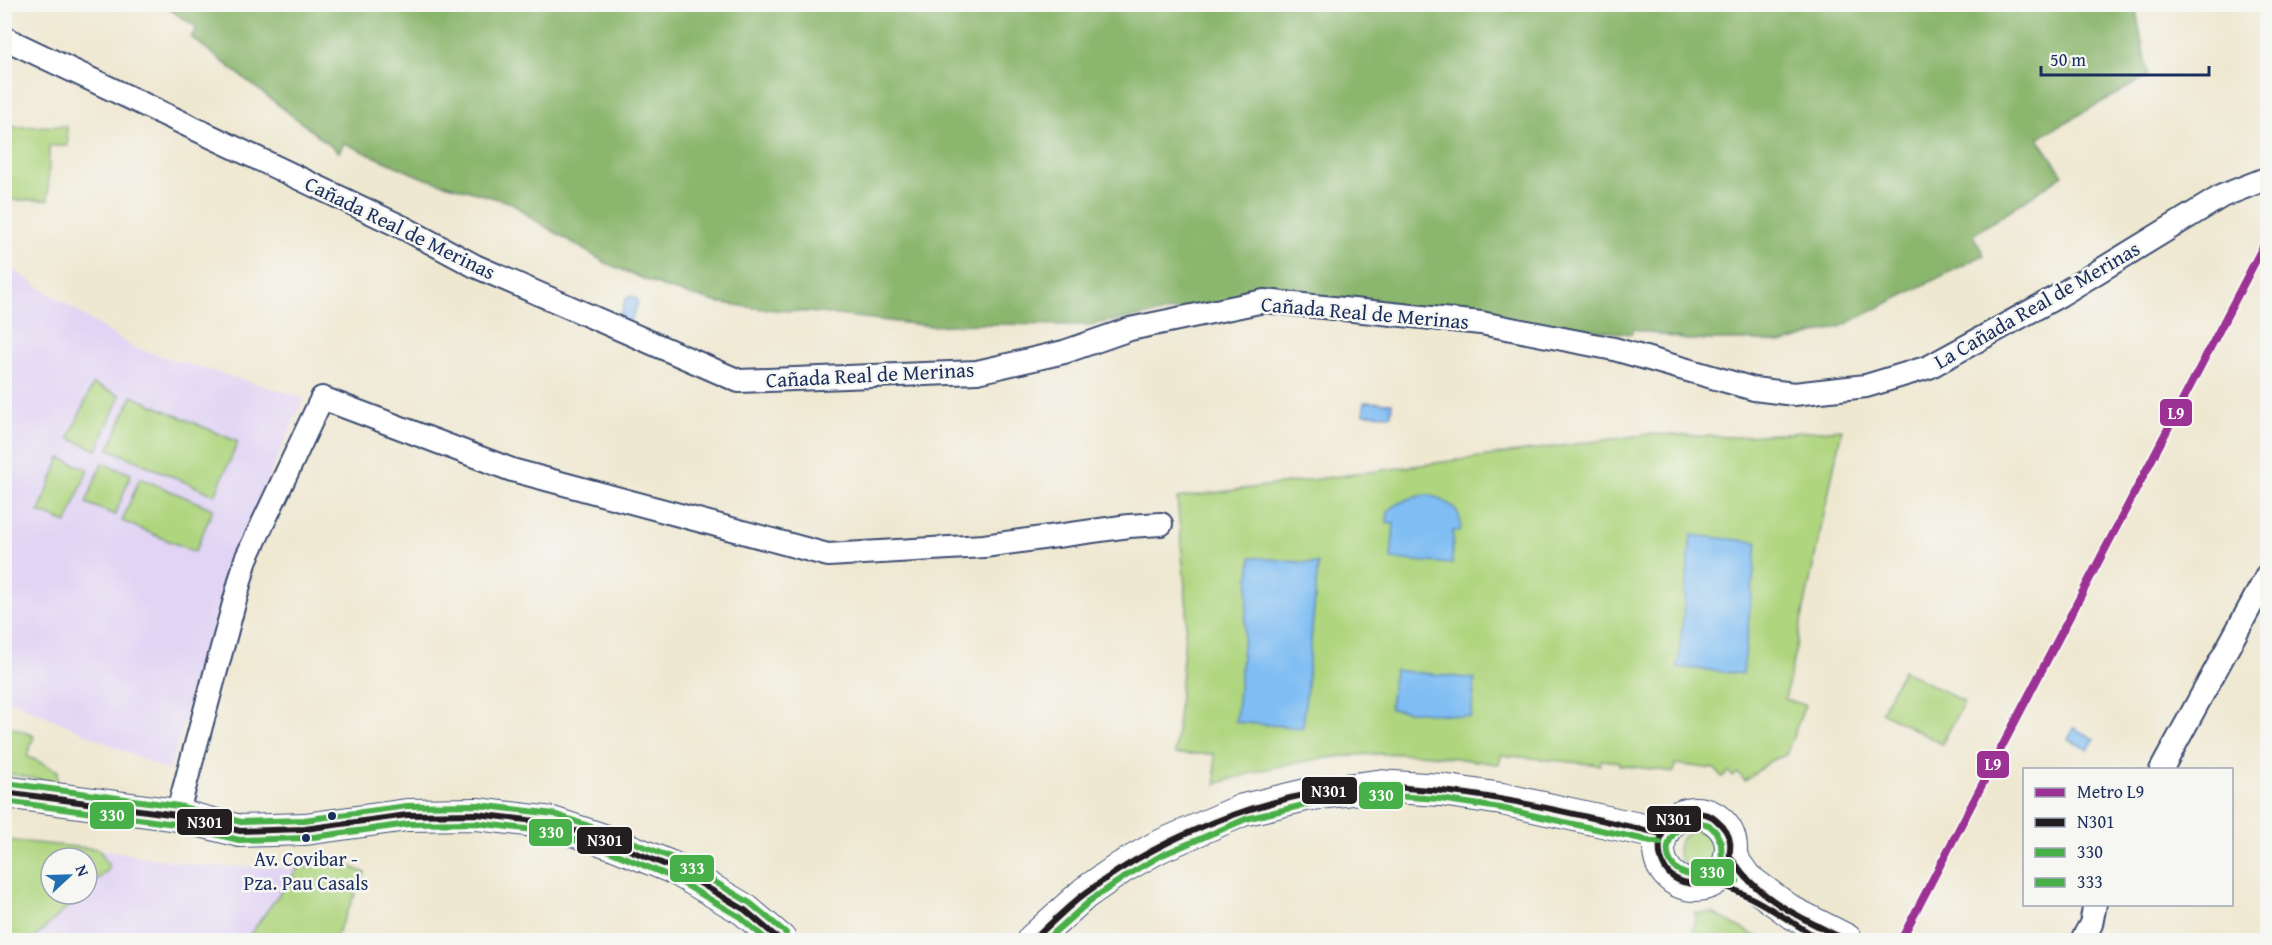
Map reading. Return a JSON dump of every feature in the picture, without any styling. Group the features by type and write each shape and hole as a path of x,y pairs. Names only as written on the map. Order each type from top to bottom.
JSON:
{"street":[{"name":"Cañada Real de Merinas","path":"4,38 406,229 475,266 739,381 977,372 1064,352 1130,329 1264,300 1480,324 1614,349 1754,389 1794,394"},
{"name":"La Cañada Real de Merinas","path":"1794,394 1866,386 1929,367 2060,296 2222,196 2268,178"},
{"path":"177,815 246,559 322,398 512,470 828,555 984,546 1130,526 1161,524"},
{"path":"2163,768 2268,574"},
{"path":"1033,940 1085,892 1121,868 1158,848 1243,810 1306,795 1377,786 1441,790 1502,799 1662,834"},
{"path":"4,792 177,815 240,831 305,829 407,815 477,814 552,823 612,843 676,869 745,910 780,940"},
{"path":"1698,813 1713,817 1724,827 1730,841 1730,856 1719,875 1710,881 1694,885 1677,880 1665,868 1659,851 1662,834 1670,822 1683,814 1698,813"},
{"path":"1730,856 1746,879 1791,912 1846,940"},
{"path":"1710,881 1737,891 1821,940"}],"shaded area":[{"path":"4,264 134,348 304,398 242,537 169,771 5,698"},
{"path":"99,849 201,866 298,868 246,940 32,940 69,906 99,906 99,878 110,868"}],"green space":[{"path":"2135,4 2148,76 2038,138 2063,175 1973,235 1984,255 1842,326 1784,343 1748,340 1687,340 1634,329 1632,334 1263,296 1088,325 930,326 715,302 663,287 606,263 531,218 512,203 423,178 344,143 339,152 191,37 197,28 163,5"},
{"path":"67,126 68,146 49,146 48,200 6,200 7,127"},
{"path":"93,384 120,395 97,450 69,438"},
{"path":"132,396 238,442 215,495 109,449"},
{"path":"1842,429 1785,699 1805,705 1786,755 1770,761 1745,781 1738,773 1733,777 1729,772 1722,777 1715,769 1675,764 1674,772 1620,765 1620,762 1601,760 1600,765 1501,755 1499,764 1416,754 1366,754 1290,764 1216,784 1214,754 1175,754 1187,610 1177,498 1650,434 1735,437"},
{"path":"60,458 88,469 67,523 39,512"},
{"path":"102,463 131,474 115,515 86,503"},
{"path":"140,478 213,509 195,552 122,521"},
{"path":"1903,670 1964,702 1942,744 1881,712"},
{"path":"4,724 34,736 27,756 58,771 57,783 5,773"},
{"path":"1697,831 1711,836 1716,850 1711,864 1697,869 1683,864 1678,850 1683,836"},
{"path":"4,840 67,846 39,846 39,906 69,906 32,940 5,940"},
{"path":"99,849 110,868 99,878"},
{"path":"342,863 365,873 334,940 246,940 298,868"},
{"path":"1695,913 1713,913 1763,940 1701,940 1701,936 1693,935"}],"water":[{"path":"630,296 636,298 638,303 631,320 627,322 617,319 626,298"},
{"path":"1364,402 1392,403 1391,415 1364,414"},
{"path":"1430,495 1449,504 1460,517 1460,532 1453,531 1452,564 1391,559 1394,524 1387,523 1388,511 1408,499"},
{"path":"1691,535 1757,542 1743,674 1678,667"},
{"path":"1251,557 1318,564 1303,728 1236,722"},
{"path":"1394,670 1475,679 1471,717 1390,709"},
{"path":"2074,728 2094,739 2088,750 2068,739"}],"metro line":[{"name":"L9","path":"1901,940 2268,237"}],"transit line":[{"name":"333","path":"5,783 178,806 241,822 304,820 407,806 478,805 554,814 680,861 750,903 786,933"},
{"name":"N301","path":"1033,940 1087,892 1119,870 1188,833 1262,805 1339,789 1382,786 1479,796 1662,834"},
{"name":"N301","path":"4,792 177,815 240,831 305,829 407,815 477,814 552,823 612,843 676,869 745,910 780,940"},
{"name":"330","path":"1046,940 1091,900 1162,855 1246,819 1308,804 1377,795 1440,799 1500,808 1660,843"},
{"name":"330","path":"4,801 175,824 239,840 306,838 408,824 477,823 550,832 609,851 672,877 740,917 767,940"},
{"name":"N301","path":"1821,940 1741,893 1713,882 1683,882 1669,874 1660,855 1662,834 1667,825 1675,818 1690,813 1710,816 1723,827 1728,836 1731,859 1760,890 1787,910 1846,940"},
{"name":"330","path":"1697,822 1709,825 1716,832 1721,843 1722,860 1737,881 1712,872 1685,874 1673,866 1669,858 1669,842 1679,829 1697,822"}],"place":[{"name":"Av. Covibar - Pza. Pau Casals","path":"306,838"}]}
